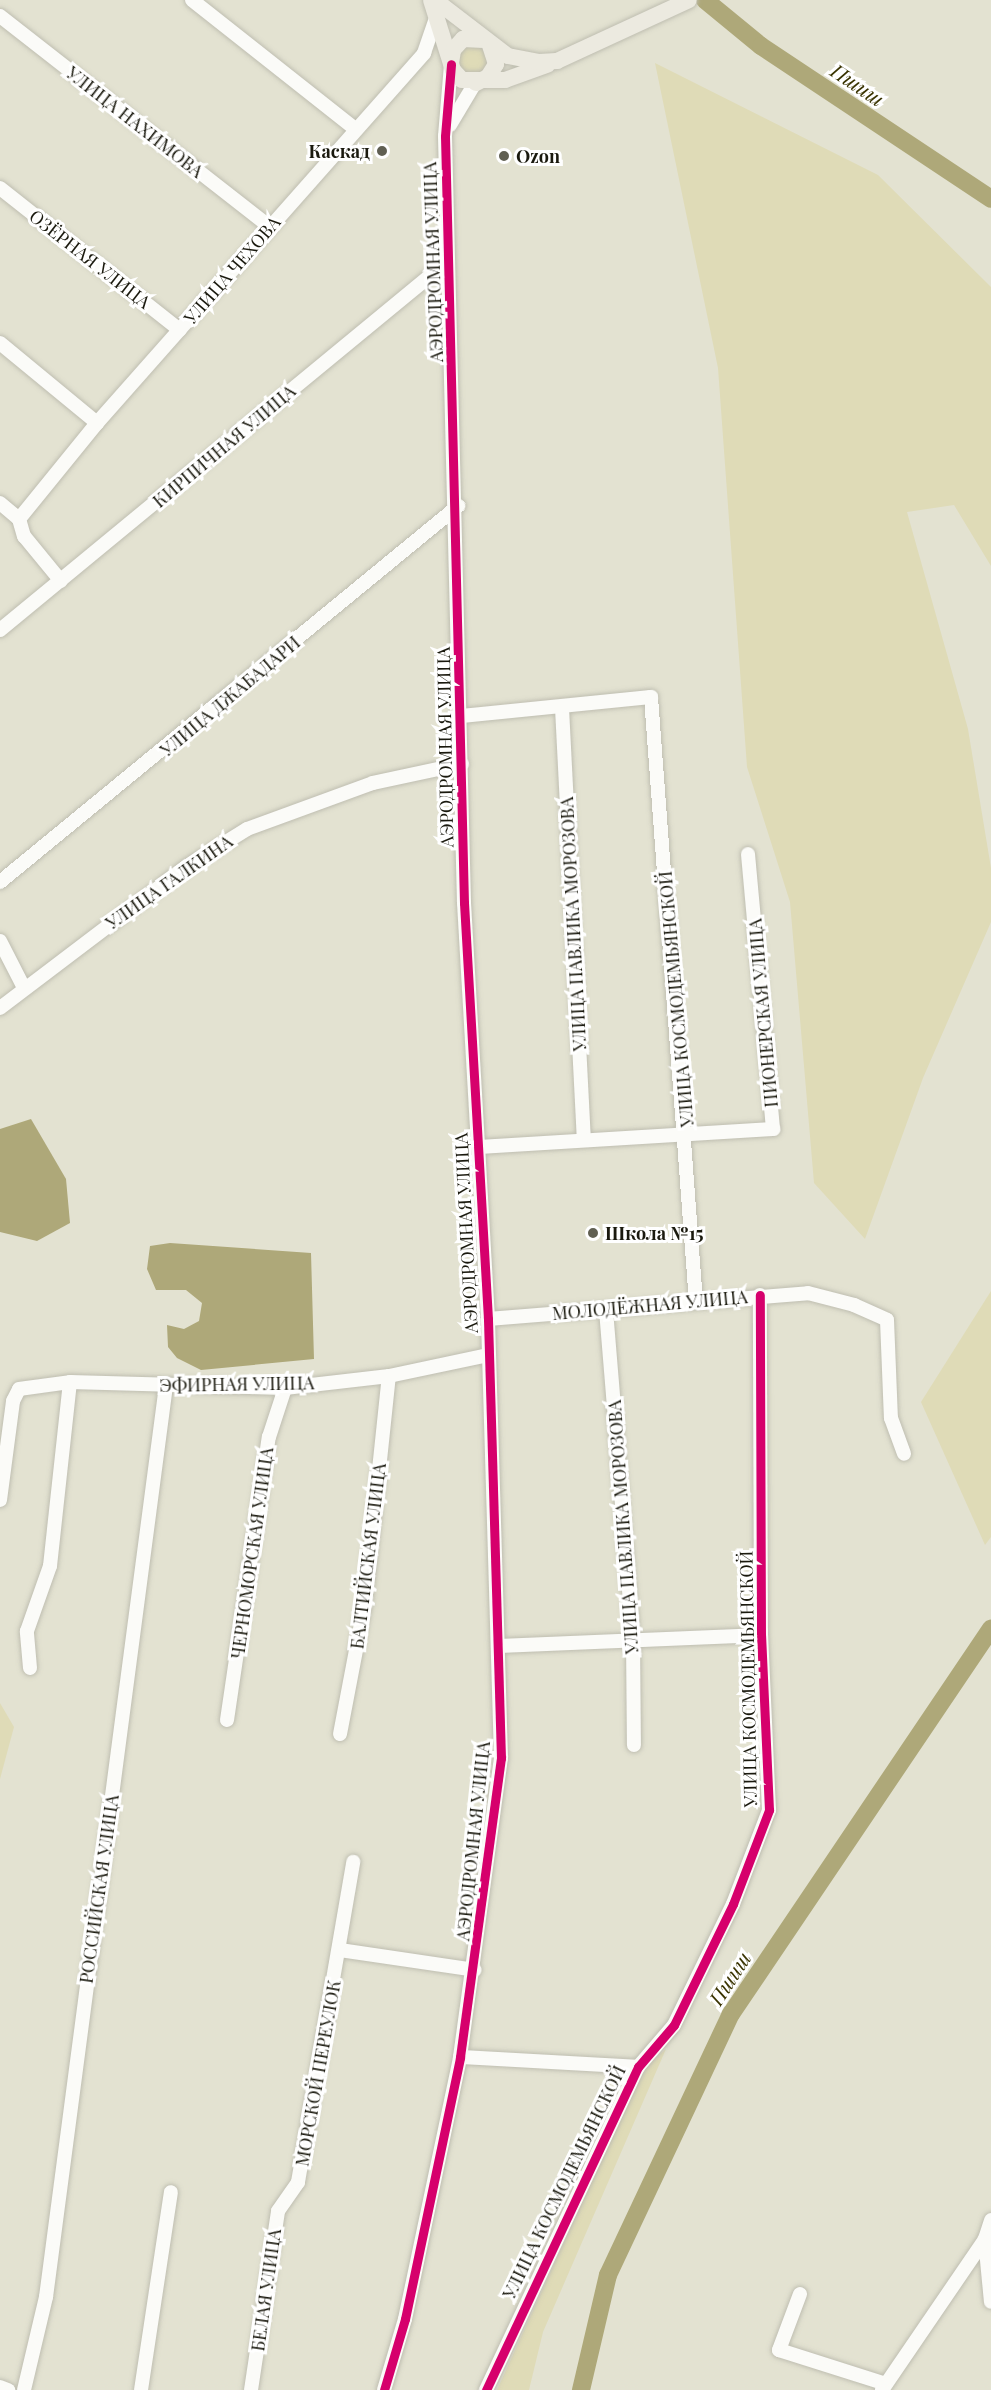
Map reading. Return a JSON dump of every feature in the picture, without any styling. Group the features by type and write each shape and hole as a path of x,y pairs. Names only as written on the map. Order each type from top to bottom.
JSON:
{"main road":[{"path":"430,0 436,8 487,42 523,61 557,61"},
{"path":"436,8 451,64 462,80 475,83 505,80 557,61 623,33 689,0"},
{"path":"451,64 453,50 463,39 487,42"},
{"path":"475,83 493,71 496,57 487,42"}],"street":[{"path":"192,0 354,128"},
{"name":"УЛИЦА ЧЕХОВА","path":"19,519 97,423 354,128 424,53 436,8"},
{"name":"УЛИЦА НАХИМОВА","path":"0,16 270,227"},
{"name":"АЭРОДРОМНАЯ УЛИЦА","path":"384,2390 405,2319 460,2057 475,1970 501,1758 500,1647 488,1319 478,1147 460,716 458,506 445,136 451,64"},
{"name":"АЭРОДРОМНАЯ УЛИЦА","path":"445,136 475,83"},
{"name":"ОЗЁРНАЯ УЛИЦА","path":"0,188 180,330"},
{"name":"КИРПИЧНАЯ УЛИЦА","path":"0,630 448,261"},
{"path":"0,343 97,423"},
{"path":"0,503 19,519 24,536 61,581"},
{"name":"УЛИЦА ДЖАБАДАРИ","path":"0,882 458,506"},
{"name":"УЛИЦА КОСМОДЕМЬЯНСКОЙ","path":"562,708 651,697 687,1136 696,1302"},
{"path":"460,716 562,708"},
{"name":"УЛИЦА ПАВЛИКА МОРОЗОВА","path":"562,708 584,1139"},
{"name":"УЛИЦА ГАЛКИНА","path":"0,1008 186,867 247,829 373,783 462,764"},
{"name":"ПИОНЕРСКАЯ УЛИЦА","path":"478,1147 773,1129 748,854"},
{"path":"0,941 24,988"},
{"name":"МОЛОДЁЖНАЯ УЛИЦА","path":"488,1319 760,1295 808,1293 887,1320 889,1400 904,1454"},
{"name":"УЛИЦА КОСМОДЕМЬЯНСКОЙ","path":"486,2390 638,2067 674,2025 733,1904 769,1810 761,1635 760,1295"},
{"name":"УЛИЦА ПАВЛИКА МОРОЗОВА","path":"606,1310 633,1639 634,1745"},
{"name":"ЭФИРНАЯ УЛИЦА","path":"0,1500 13,1401 20,1389 70,1382 285,1388 389,1376 489,1354"},
{"name":"БАЛТИЙСКАЯ УЛИЦА","path":"340,1734 365,1603 389,1376"},
{"path":"30,1668 27,1631 50,1566 70,1382"},
{"name":"РОССИЙСКАЯ УЛИЦА","path":"24,2390 46,2297 166,1386"},
{"name":"ЧЕРНОМОРСКАЯ УЛИЦА","path":"227,1720 269,1437 285,1388"},
{"path":"500,1647 633,1639 761,1635"},
{"path":"353,1862 340,1950 475,1970"},
{"name":"МОРСКОЙ ПЕРЕУЛОК","path":"290,2194 298,2182 340,1950"},
{"path":"460,2057 638,2067"},
{"path":"141,2390 171,2192"},
{"name":"БЕЛАЯ УЛИЦА","path":"251,2390 278,2211 290,2194"},
{"path":"800,2294 779,2350 884,2387 985,2239 991,2220"},
{"path":"985,2239 991,2302"},
{"path":"0,2387 8,2390"}],"shaded area":[{"path":"473,46 483,50 487,60 483,70 473,74 463,70 459,60 463,50"},
{"path":"655,63 878,175 991,287 991,566 954,505 907,512 968,729 991,868 991,922 923,1078 865,1239 814,1183 790,902 747,767 718,368"},
{"path":"31,1119 66,1179 70,1223 37,1241 0,1232 0,1129"},
{"path":"170,1243 311,1253 314,1359 201,1370 177,1358 168,1347 167,1325 184,1329 199,1321 202,1303 186,1290 156,1290 147,1269 150,1246"},
{"path":"991,1291 991,1537 985,1545 921,1402"},
{"path":"0,1703 14,1727 0,1779"},
{"path":"666,2049 543,2332 529,2390 497,2390 643,2068"}],"waterway":[{"name":"Пшиш","path":"705,0 761,46 991,199"},
{"name":"Пшиш","path":"581,2390 608,2275 731,2014 991,1628"}],"cycle path":[{"path":"384,2390 405,2319 460,2057 501,1758 488,1319 464,903 445,136 451,64"},
{"path":"486,2390 638,2067 674,2025 733,1904 769,1810 761,1635 760,1295"}],"place":[{"name":"Каскад","path":"382,151"},
{"name":"Ozon","path":"504,156"},
{"name":"Школа №15","path":"593,1233"}]}
